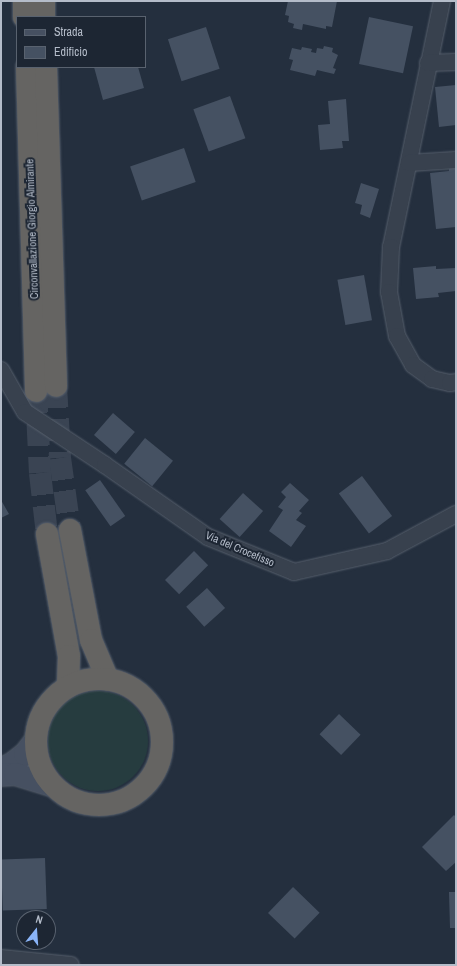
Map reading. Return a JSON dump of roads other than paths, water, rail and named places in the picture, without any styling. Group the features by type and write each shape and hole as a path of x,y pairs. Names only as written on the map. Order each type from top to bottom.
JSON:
{"highway":[{"path":"24,1 24,16"},
{"path":"44,1 44,16"},
{"name":"Circonvallazione Giorgio Almirante","path":"27,68 46,388 46,68"},
{"path":"70,530 91,640 108,680"},
{"path":"47,534 69,656 68,687"},
{"path":"87,680 108,680 126,685 154,709 161,727 163,745 159,764 150,780 137,793 120,802 102,806 84,804 72,799 52,785 39,764 36,740 38,724 45,709 55,697 68,687 87,680"}],"main road":[{"path":"1,769 12,764 25,754 36,740"},
{"path":"1,775 15,774 52,785"}],"street":[{"path":"442,1 391,247 389,292 396,336 413,365 432,379 450,383 456,382"},
{"path":"428,63 456,62"},
{"path":"409,163 456,160"},
{"name":"Via del Crocefisso","path":"1,370 25,412 105,465 208,537 294,572 387,550 456,514"},
{"path":"1,958 71,965"}],"tunnel":[{"path":"56,386 60,458 70,530"},
{"path":"36,391 40,473 47,534"}]}
